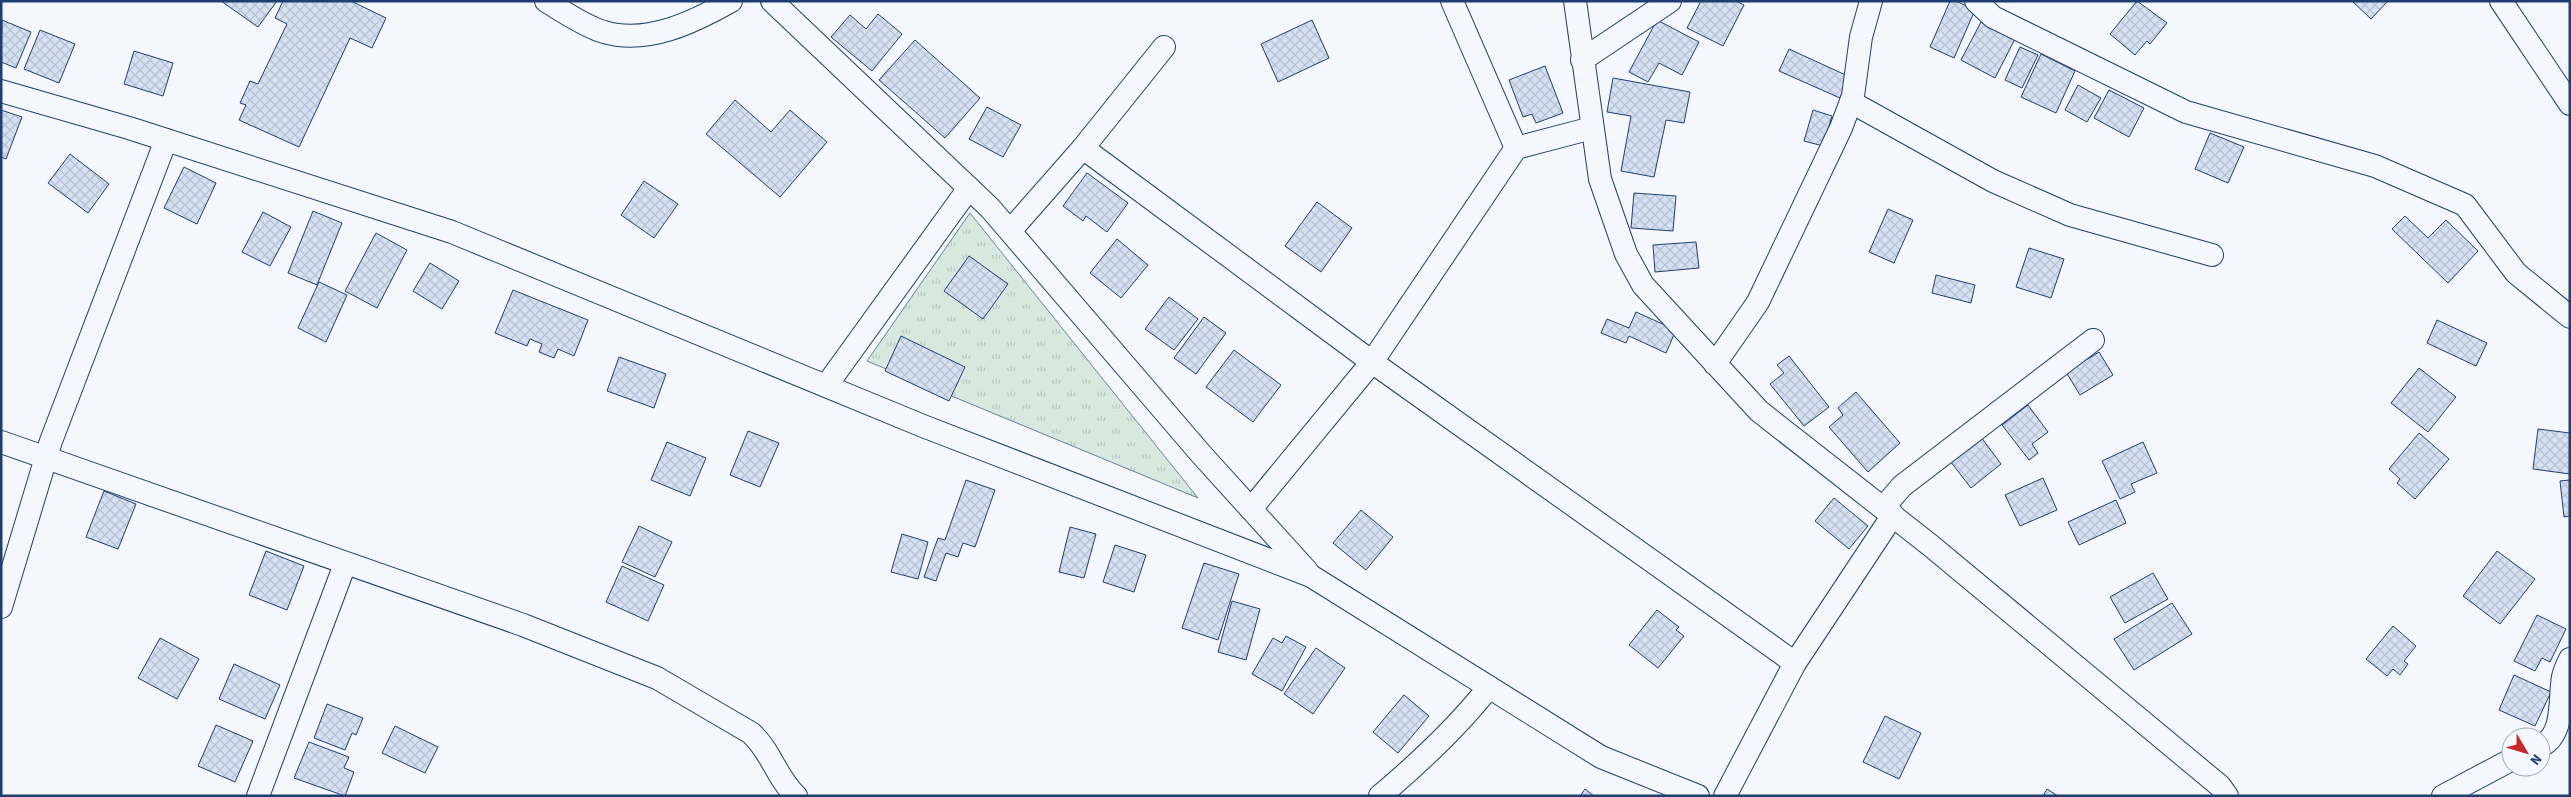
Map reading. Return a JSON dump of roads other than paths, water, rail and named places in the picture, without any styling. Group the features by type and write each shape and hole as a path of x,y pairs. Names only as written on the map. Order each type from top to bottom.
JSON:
{"street":[{"path":"546,1 604,32 640,36 674,28 731,1"},
{"path":"772,1 969,188 1010,231 1311,576"},
{"path":"1452,1 1516,148"},
{"path":"1575,1 1600,179 1626,254 1643,285 1759,410 1888,511 2220,786 2228,796"},
{"path":"1582,60 1670,1"},
{"path":"1715,364 1758,302 1841,128 1851,102 1861,37 1871,1"},
{"path":"1976,1 1993,17 2186,112 2375,166 2465,205 2516,273 2570,317"},
{"path":"2501,1 2570,104"},
{"path":"1010,231 1083,148 1164,47"},
{"path":"1,91 166,140 452,232 826,386 1311,576 1601,757 1698,796"},
{"path":"1851,102 1993,181 2070,215 2212,255"},
{"path":"1251,509 1372,362 1516,148 1592,128"},
{"path":"1,607 47,457 166,140"},
{"path":"1083,148 1372,362 1795,663"},
{"path":"826,386 969,188"},
{"path":"1724,796 1795,663 1902,486 2093,340"},
{"path":"1,442 523,625 657,678 751,733 764,746 779,776 796,796"},
{"path":"258,796 345,564"},
{"path":"2551,736 2558,725 2563,676 2570,659"},
{"path":"1380,796 1437,746 1469,713 1489,687"},
{"path":"2443,796 2501,765"}]}
